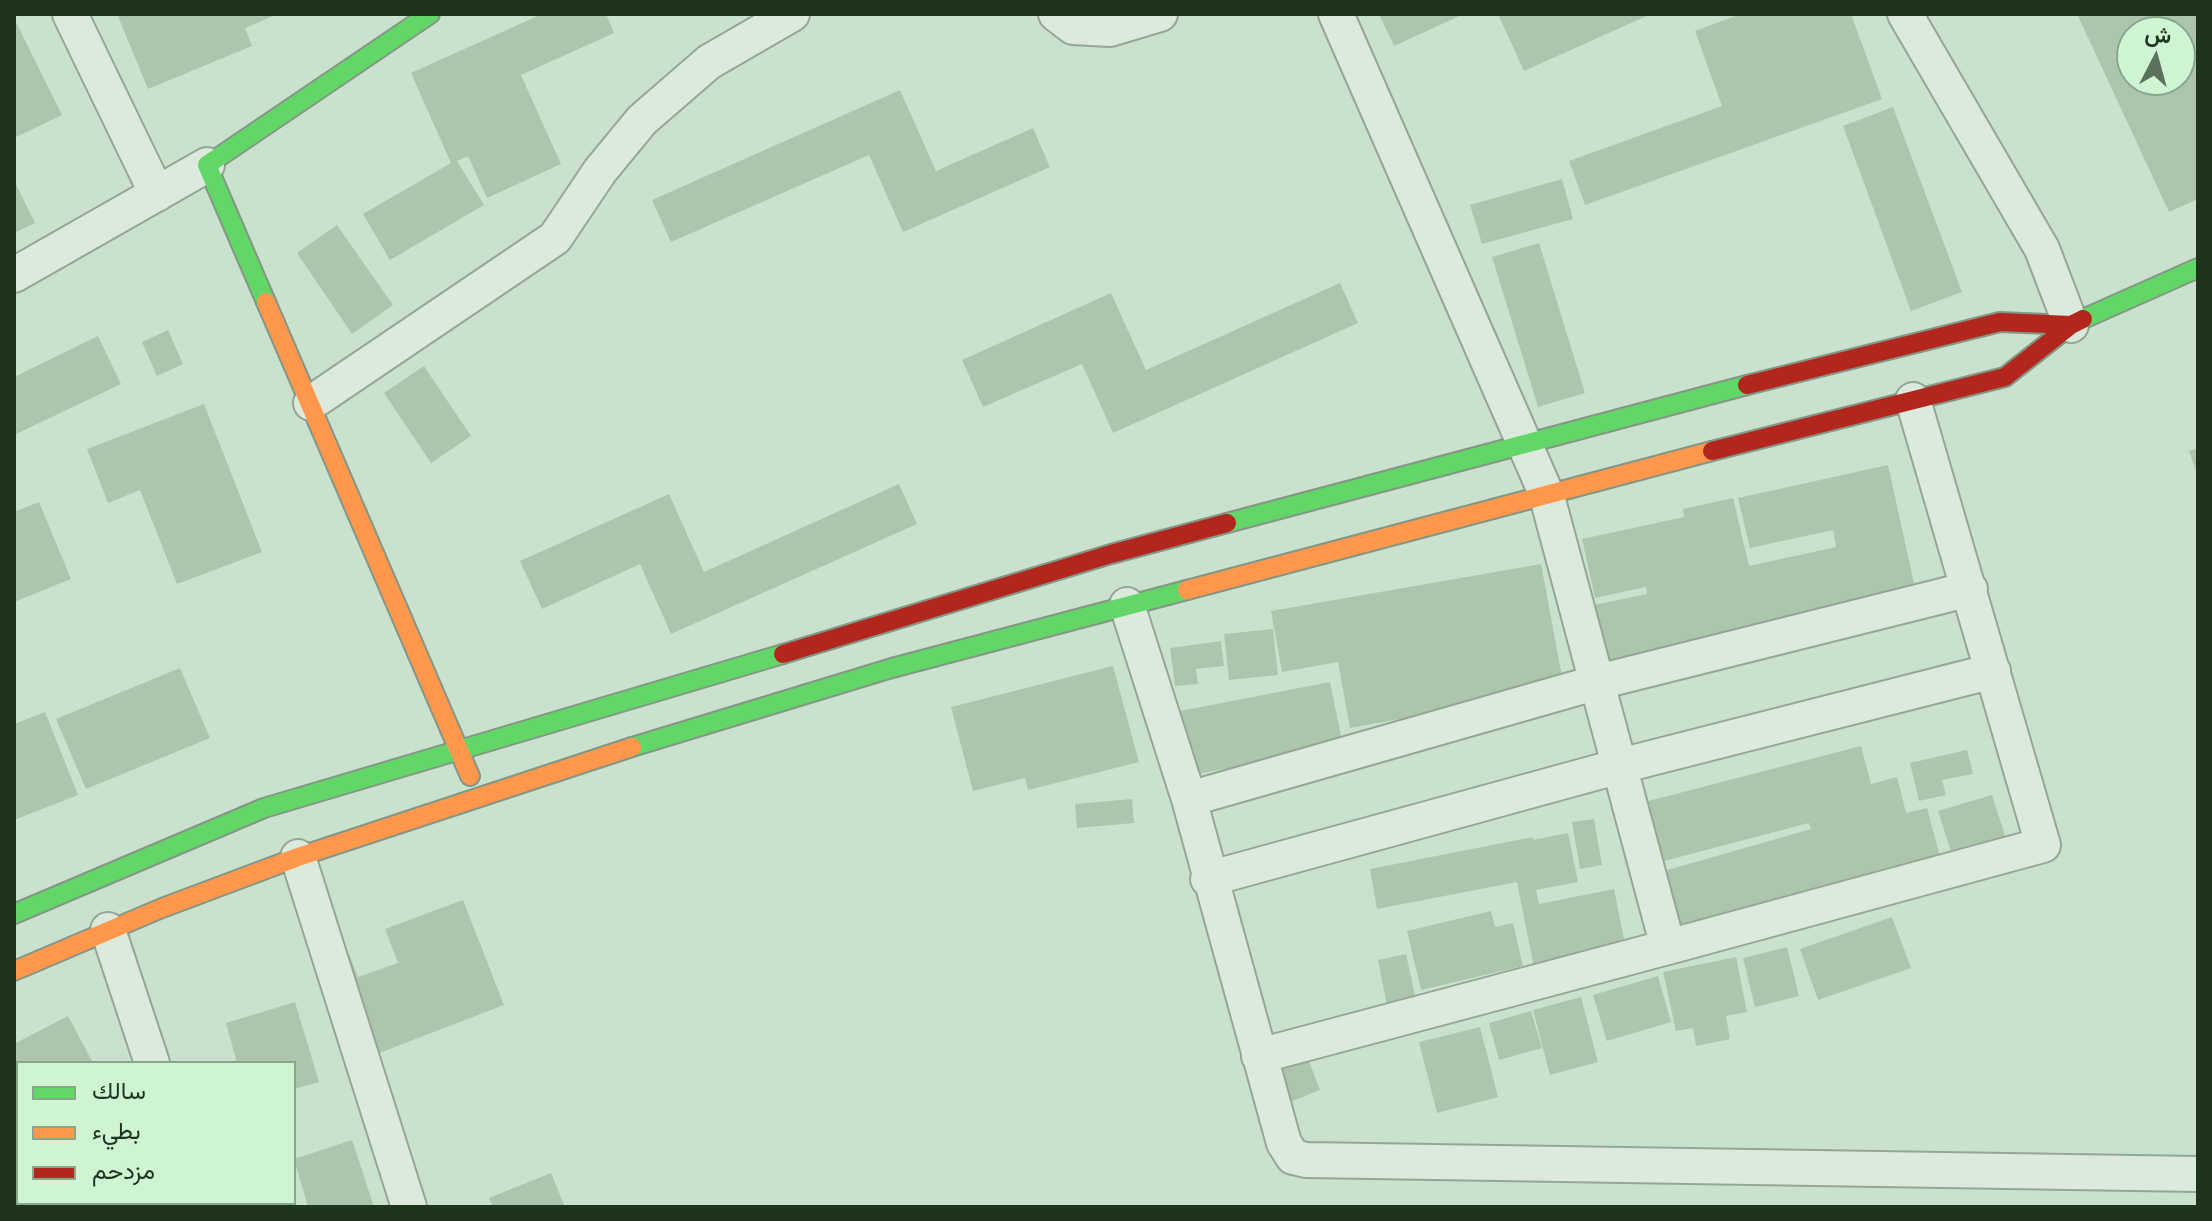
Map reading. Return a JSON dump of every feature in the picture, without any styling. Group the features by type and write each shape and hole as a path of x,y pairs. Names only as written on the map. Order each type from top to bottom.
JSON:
{"main road":[{"path":"411,19 207,165 479,796"},
{"path":"14,971 108,930 298,857 479,796 892,668 1546,493 2005,377 2071,325 2198,268"},
{"path":"14,914 264,808 1069,566 1524,443 2000,322 2071,325"}],"street":[{"path":"70,14 157,194"},
{"path":"311,403 555,238 600,171 642,120 709,62 792,14"},
{"path":"1056,14 1073,27 1110,29 1160,14"},
{"path":"1336,14 1546,493 1668,947"},
{"path":"1905,14 2042,249 2071,325"},
{"path":"14,275 207,165"},
{"path":"1259,1056 2043,845 1913,400"},
{"path":"1189,799 1598,682 1970,589"},
{"path":"1127,605 1189,799 1208,879 1284,1143 1293,1157 1306,1160 2198,1174"},
{"path":"1208,879 1620,766 1993,671"},
{"path":"298,857 409,1207"},
{"path":"108,930 151,1061"}],"building":[{"path":"117,14 278,14 245,28 252,46 148,89"},
{"path":"542,14 606,14 614,33 521,75 561,164 487,198 468,156 457,161 484,205 390,260 363,214 451,163 411,73"},
{"path":"1379,14 1464,14 1394,46"},
{"path":"1498,14 1651,14 1524,71"},
{"path":"1741,14 1851,14 1882,99 1585,205 1569,161 1722,106 1695,31"},
{"path":"2077,14 2198,14 2198,199 2169,212"},
{"path":"14,18 62,115 14,138"},
{"path":"900,90 936,171 1033,128 1050,167 903,232 869,155 671,242 652,200"},
{"path":"1893,107 1962,292 1911,311 1843,126"},
{"path":"1562,179 1573,219 1482,244 1470,205"},
{"path":"14,180 35,223 14,233"},
{"path":"337,225 393,305 352,334 297,253"},
{"path":"1539,243 1585,393 1538,407 1492,257"},
{"path":"1340,283 1358,323 1113,433 1082,364 983,407 962,360 1111,293 1146,370"},
{"path":"168,330 183,364 157,376 142,342"},
{"path":"98,336 121,384 14,435 14,377"},
{"path":"424,366 471,436 431,463 384,393"},
{"path":"204,404 262,552 177,584 140,490 108,503 87,449"},
{"path":"2198,448 2198,476 2189,451"},
{"path":"1888,465 1918,601 1609,669 1594,605 1647,594 1646,587 1595,598 1582,539 1684,517 1683,509 1733,498 1749,566 1836,547 1833,530 1750,548 1738,498"},
{"path":"899,484 917,524 671,634 640,564 542,609 520,561 669,494 704,572"},
{"path":"39,502 71,579 14,602 14,512"},
{"path":"1541,564 1563,682 1507,700 1350,728 1338,662 1282,672 1271,611"},
{"path":"1273,629 1278,675 1229,680 1224,634"},
{"path":"1221,641 1224,666 1196,669 1198,684 1175,686 1170,648"},
{"path":"1113,666 1139,762 1028,790 1025,778 973,791 951,707"},
{"path":"180,668 210,738 86,789 56,719"},
{"path":"1330,682 1343,746 1188,776 1175,712"},
{"path":"45,712 78,795 14,820 14,724"},
{"path":"1861,746 1871,784 1897,777 1906,813 1927,808 1941,860 1664,932 1650,875 1811,829 1809,823 1645,866 1629,806"},
{"path":"1967,750 1973,774 1942,780 1946,795 1919,801 1910,763"},
{"path":"1992,795 2006,839 1952,855 1938,811"},
{"path":"1132,799 1134,823 1077,828 1075,804"},
{"path":"1594,819 1602,865 1580,869 1572,822"},
{"path":"1568,833 1578,882 1536,890 1539,904 1614,889 1626,949 1534,967 1517,882 1377,909 1370,869"},
{"path":"463,900 504,1005 356,1062 319,967 349,954 358,977 398,963 385,929"},
{"path":"1491,911 1495,927 1513,923 1523,966 1421,990 1407,931"},
{"path":"1892,917 1911,968 1818,1000 1800,949"},
{"path":"1787,947 1799,996 1755,1007 1743,958"},
{"path":"1406,954 1416,1000 1387,1005 1378,960"},
{"path":"1736,957 1747,1012 1726,1016 1730,1039 1696,1046 1693,1028 1676,1031 1663,972"},
{"path":"1658,976 1671,1022 1607,1041 1593,995"},
{"path":"1581,997 1598,1062 1550,1075 1533,1010"},
{"path":"295,1002 319,1082 296,1088 296,1061 236,1061 226,1023"},
{"path":"1531,1011 1542,1048 1499,1060 1489,1023"},
{"path":"68,1016 92,1061 16,1061 16,1162 14,1158 14,1044"},
{"path":"1480,1027 1498,1097 1437,1113 1419,1042"},
{"path":"1308,1059 1320,1090 1290,1102 1278,1071"},
{"path":"352,1140 374,1207 308,1207 296,1158"},
{"path":"551,1173 565,1207 493,1207 489,1198"},
{"path":"256,1205 256,1207 204,1207"}],"traffic: fast":[{"path":"266,302 207,165 430,14"},
{"path":"2083,319 2198,268"},
{"path":"1227,523 1747,385"},
{"path":"632,747 892,668 1187,590"},
{"path":"14,914 264,808 783,654"}],"traffic: slow":[{"path":"266,302 470,776"},
{"path":"1187,590 1712,451"},
{"path":"14,971 162,908 298,857 632,747"}],"traffic: jam":[{"path":"1712,451 2005,377 2083,319"},
{"path":"1747,385 2000,322 2071,325"},
{"path":"783,654 1111,554 1227,523"}]}
